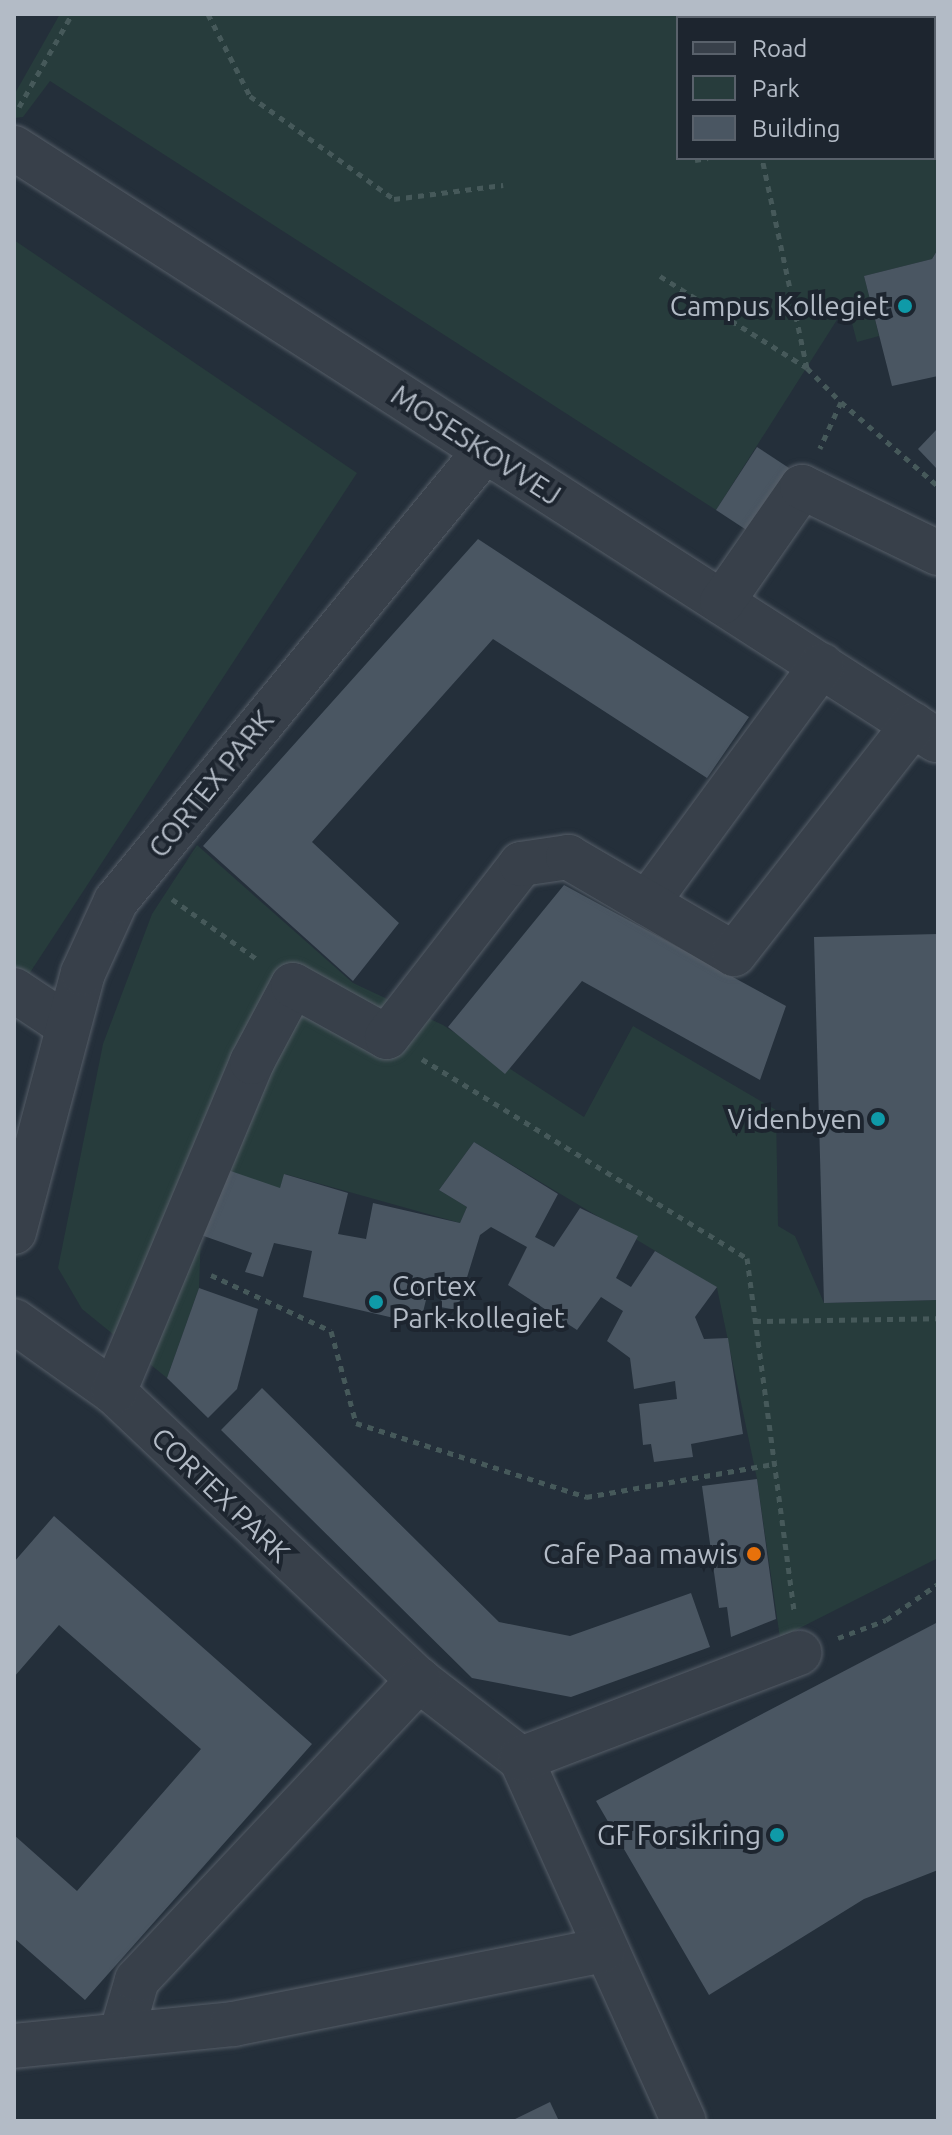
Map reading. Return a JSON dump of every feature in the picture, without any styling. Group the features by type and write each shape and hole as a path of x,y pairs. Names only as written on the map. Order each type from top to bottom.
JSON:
{"street":[{"name":"MOSESKOVVEJ","path":"14,148 926,733"},
{"name":"CORTEX PARK","path":"14,1232 22,1165 83,973 116,901 485,451"},
{"path":"722,602 802,487 938,553"},
{"path":"647,903 822,665"},
{"path":"114,1392 171,1256 293,985 387,1037 521,864 568,857 734,954 926,733"},
{"path":"14,990 68,1026"},
{"name":"CORTEX PARK","path":"14,1321 114,1392 419,1680 521,1759 603,1950 682,2119"},
{"path":"521,1759 799,1653"},
{"path":"121,2035 137,1980 419,1680"},
{"path":"14,2046 361,2003 603,1950"}],"path":[{"path":"14,115 72,14"},
{"path":"208,14 250,96 394,199 503,185"},
{"path":"762,160 807,368"},
{"path":"660,276 807,368 841,402 938,486"},
{"path":"802,487 841,402"},
{"path":"138,875 293,985"},
{"path":"387,1037 747,1258 799,1653 886,1620 938,1584"},
{"path":"171,1256 331,1331 356,1423 586,1497 774,1464"},
{"path":"755,1321 938,1318"}],"green space":[{"path":"60,14 938,14 938,249 932,259 864,276 879,336 857,342 847,304 716,510 50,81 23,117 14,118 14,95"},
{"path":"14,240 357,473 14,997"},
{"path":"197,845 353,983 443,1025 584,1117 633,1026 776,1110 778,1226 795,1236 824,1303 938,1300 938,1558 780,1638 757,1479 717,1288 474,1142 439,1190 467,1207 460,1223 285,1174 280,1188 201,1234 199,1288 167,1378 82,1309 58,1268 103,1044 152,914"}],"building":[{"name":"Campus Kollegiet","path":"938,249 938,376 892,386 864,276 932,259"},
{"path":"938,428 938,470 918,449"},
{"path":"757,447 789,468 748,531 716,510"},
{"path":"478,539 749,717 707,778 493,639 312,842 399,923 353,981 203,846"},
{"path":"564,885 786,1006 760,1080 582,981 505,1074 448,1027"},
{"name":"Videnbyen","path":"938,934 938,1300 824,1303 814,937"},
{"name":"Cortex Park-kollegiet","path":"474,1142 558,1194 535,1237 554,1247 580,1208 638,1236 616,1278 631,1287 655,1251 717,1287 695,1317 704,1339 728,1338 743,1434 691,1444 693,1457 654,1462 651,1444 643,1445 639,1404 677,1399 675,1381 634,1389 630,1358 607,1341 623,1311 601,1297 577,1330 508,1285 527,1247 491,1227 480,1235 457,1310 440,1307 444,1288 430,1284 420,1324 303,1297 312,1251 274,1243 263,1277 245,1272 252,1253 201,1235 222,1168 280,1188 284,1174 348,1193 338,1234 366,1239 373,1203 460,1223 467,1207 439,1190"},
{"path":"199,1288 258,1309 237,1389 208,1418 167,1378"},
{"path":"262,1388 499,1622 570,1636 691,1593 710,1647 571,1697 472,1678 221,1430"},
{"path":"757,1479 776,1619 731,1637 727,1607 719,1608 702,1486"},
{"path":"54,1516 312,1744 85,2000 14,1938 14,1835 77,1891 201,1749 59,1625 14,1677 14,1562"},
{"name":"GF Forsikring","path":"938,1622 938,1870 864,1899 709,1995 596,1801"},
{"path":"550,2102 559,2121 511,2121"}],"place":[{"name":"Campus Kollegiet","path":"905,306"},
{"name":"Videnbyen","path":"878,1119"},
{"name":"Cortex Park-kollegiet","path":"376,1302"},
{"name":"Cafe Paa mawis","path":"754,1554"},
{"name":"GF Forsikring","path":"777,1835"}]}
